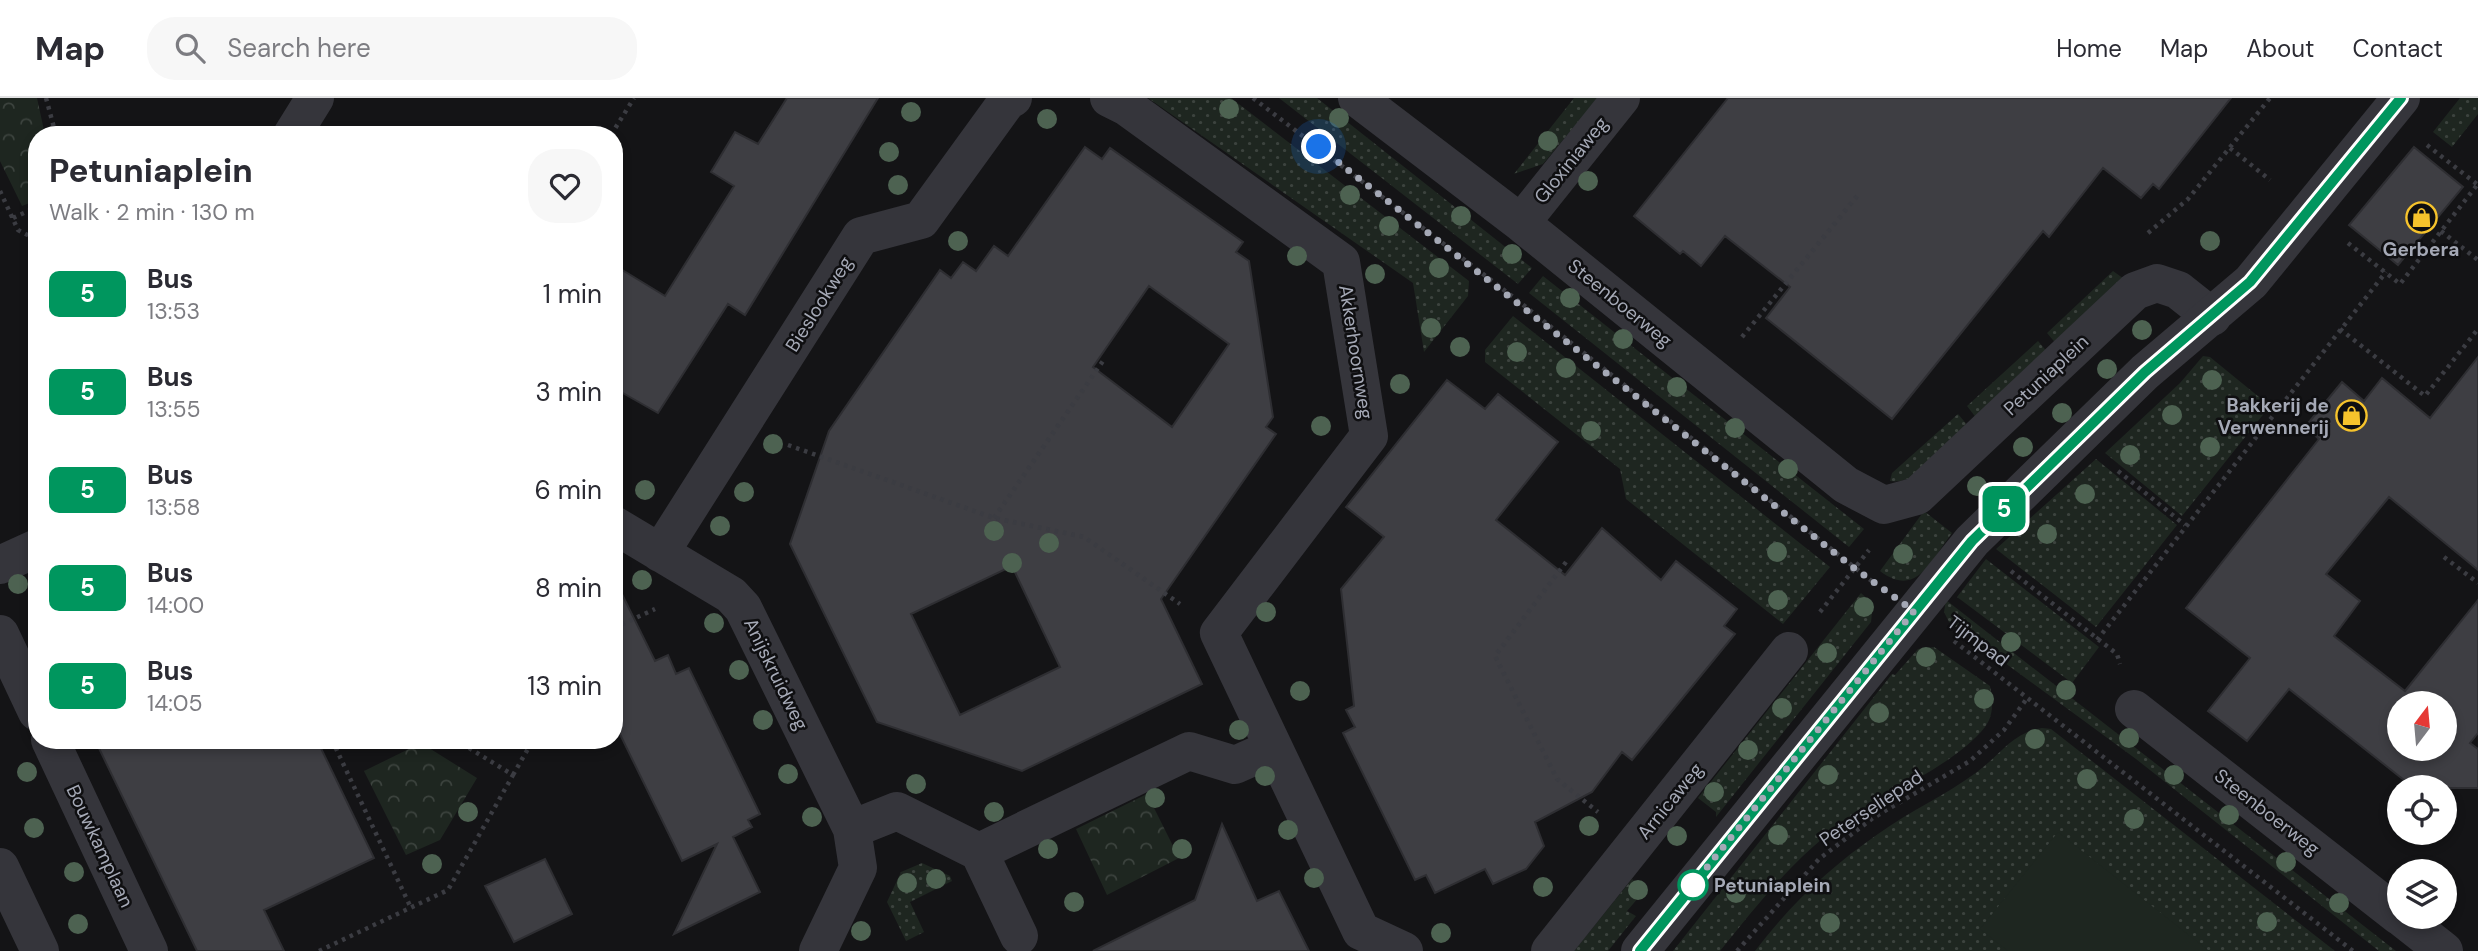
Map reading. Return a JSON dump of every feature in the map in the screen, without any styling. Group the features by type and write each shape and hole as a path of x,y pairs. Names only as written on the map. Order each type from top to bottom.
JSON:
{"street":[{"path":"297,126 314,98"},
{"name":"Bieslookweg","path":"660,553 861,236 921,220 1008,100 1013,98"},
{"name":"Akkerhoornweg","path":"1109,98 1127,107 1341,262 1369,436 1219,633"},
{"name":"Steenboerweg","path":"1357,98 1521,223 1846,485 1884,505"},
{"name":"Gloxiniaweg","path":"1521,223 1620,98"},
{"path":"1640,951 1972,541 2145,372 2250,282 2395,106"},
{"name":"Petuniaplein","path":"1884,505 1917,496 2135,291 2157,283 2178,290 2212,317"},
{"name":"Anijskruidweg","path":"623,530 731,595 743,608 852,830 858,868 818,951"},
{"path":"0,565 28,552"},
{"path":"1219,633 1362,931 1404,951"},
{"path":"0,634 28,693"},
{"name":"Arnicaweg","path":"1550,951 1789,652"},
{"name":"Steenboerweg","path":"2134,709 2387,906"},
{"path":"979,852 1189,751 1235,765 1273,748"},
{"name":"Bouwkamplaan","path":"54,749 149,951"},
{"path":"852,830 897,811 979,852 1020,936"},
{"path":"0,867 40,951"},
{"name":"Steenboerweg","path":"2416,929 2444,951"}],"path":[{"path":"46,98 54,126"},
{"path":"617,126 634,98"},
{"name":"Tijmpad","path":"1253,98 1517,300 1854,568 2028,697 2353,951"},
{"path":"2395,106 2478,185"},
{"path":"0,191 18,230 28,235"},
{"path":"1710,376 1858,195"},
{"path":"13,218 28,211"},
{"path":"2441,231 2478,260"},
{"path":"2097,639 2386,272"},
{"path":"2340,329 2425,396 2478,329"},
{"path":"994,517 1105,358"},
{"path":"771,380 788,446 994,517 1084,537 1219,633"},
{"path":"2078,438 2185,525"},
{"path":"1972,541 2117,654 2134,709"},
{"path":"2444,557 2478,583"},
{"path":"1566,562 1495,656 1558,779 1637,843"},
{"name":"Peterseliepad","path":"1737,951 1819,859 1873,818 1970,761 2004,730 2028,697"},
{"path":"336,749 411,908"},
{"path":"471,749 513,775"},
{"path":"319,951 448,890 528,749"}],"green space":[{"path":"0,98 37,98 43,126 28,126 28,204 22,206 0,161"},
{"path":"1148,98 1231,98 1469,281 1468,296 1424,352 1413,283"},
{"path":"1279,98 1317,98 1532,268 1518,284"},
{"path":"1574,98 1598,98 1543,164 1514,174"},
{"path":"2460,98 2478,98 2478,114 2452,147 2433,132"},
{"path":"2113,271 2127,281 2058,346 2047,333"},
{"path":"1543,276 1864,529 1849,547 1529,293"},
{"path":"1513,316 1830,567 1783,624 1626,499 1620,469 1485,362 1485,350"},
{"path":"2038,341 2049,354 1977,419 1967,406"},
{"path":"2203,356 2210,357 2270,406 2182,516 2105,453 2180,383"},
{"path":"1958,414 1969,427 1933,463 1912,477 1890,481 1892,473"},
{"path":"2096,459 2177,525 2096,627 1996,549"},
{"path":"1924,511 1952,533 1922,573 1904,581 1893,579 1880,571"},
{"path":"1986,559 2099,647 2072,683 1957,597"},
{"path":"1861,593 1873,604 1871,622 1716,817 1716,812 1698,798"},
{"path":"1946,600 2396,951 2379,951 2136,759 1949,622 1944,612"},
{"path":"1934,647 1990,686 1992,707 1985,727 1972,741 1939,766 1863,810 1828,834 1794,864 1720,951 1673,951 1892,674 1895,675 1918,649"},
{"path":"2042,728 2051,729 2335,951 1755,951 1797,902 1843,860 1890,826 1977,772 2015,739"},
{"path":"409,749 431,749 477,778 440,840 406,855 364,771"},
{"path":"1147,794 1179,858 1107,895 1076,829"},
{"path":"2058,832 2209,951 2008,951 1980,929"},
{"path":"922,863 950,876 952,881 910,902 924,932 906,941 887,902 901,872"},
{"path":"1632,879 1645,890 1627,911 1636,916 1608,951 1574,951"}],"building":[{"path":"787,98 878,98 745,315 728,304 658,413 623,393 623,270 665,296 734,186 711,172 735,132 758,144"},
{"path":"1728,98 2231,98 2159,189 2153,184 2141,198 2103,168 2049,237 2043,231 1892,419 1766,318 1790,287 1725,236 1701,266 1683,251 1680,254 1634,216"},
{"path":"1085,147 1102,159 1110,148 1243,242 1236,252 1249,261 1273,417 1266,427 1276,434 1161,599 1202,684 1022,771 877,722 790,544 829,431 940,270 951,278 963,262 976,271 994,246 1008,256","holes":["1149,286 1229,344 1172,427 1093,367","1012,566 1060,667 960,715 911,614"]},
{"path":"2414,147 2463,187 2398,265 2349,225"},
{"path":"2478,357 2478,570 2389,497 2326,574 2360,601 2334,636 2405,691 2478,600 2478,733 2470,743 2478,749 2478,788 2457,788 2457,775 2398,775 2289,689 2247,741 2208,711 2250,658 2186,608 2319,439 2305,427 2342,382 2364,401 2382,378 2430,418"},
{"path":"1447,380 1485,409 1498,394 1558,442 1496,520 1565,575 1602,528 1661,580 1676,561 1737,609 1724,626 1735,634 1632,760 1622,752 1592,792 1535,822 1544,846 1526,869 1493,884 1485,869 1435,893 1426,875 1415,880 1343,733 1355,727 1346,710 1354,706 1341,589 1384,537 1346,507"},
{"path":"623,596 655,661 668,655 676,674 689,668 760,814 748,820 752,827 733,837 760,892 674,934 717,844 682,861 623,740"},
{"path":"99,749 321,749 374,858 264,910 284,951 197,951"},
{"path":"1222,824 1257,901 1279,891 1309,951 1093,951 1195,900"},
{"path":"545,859 572,914 514,942 485,886"}],"bus line":[{"name":"5","path":"1640,951 1972,541 2145,372 2250,282 2401,98"}],"place":[{"name":"Gerbera","path":"2421,218"},
{"name":"Bakkerij de Verwennerij","path":"2352,416"},
{"name":"Petuniaplein","path":"1693,885"}],"route":[{"path":"1319,147 1517,300 1854,568 1914,611 1691,887 1693,885"}]}
